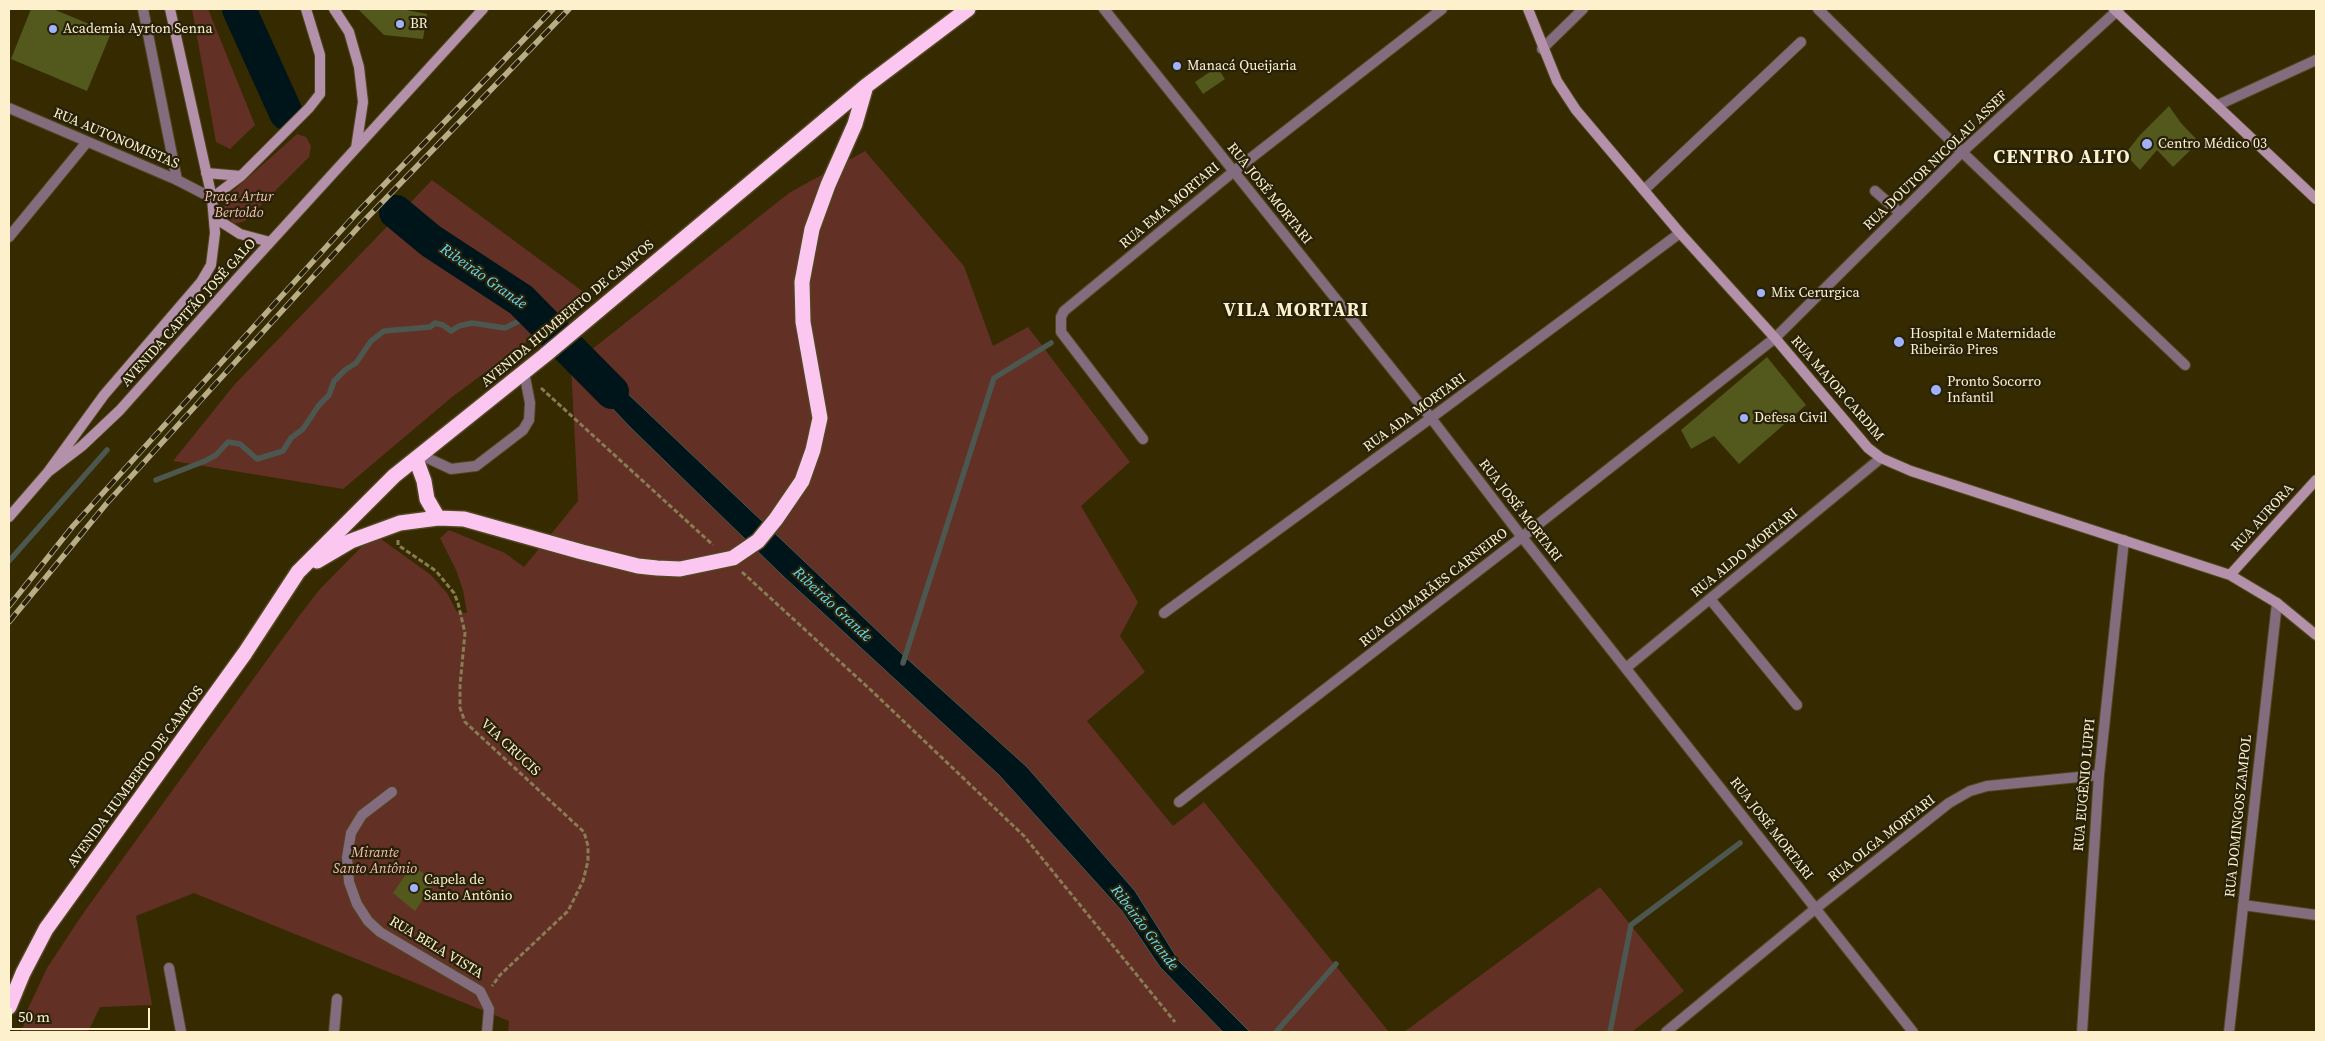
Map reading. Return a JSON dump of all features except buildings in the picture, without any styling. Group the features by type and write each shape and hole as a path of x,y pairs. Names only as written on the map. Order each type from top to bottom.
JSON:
{"highway":[{"name":"AVENIDA HUMBERTO DE CAMPOS","path":"9,1007 23,972 46,929 245,653 298,572 394,476 578,328 866,86 968,9"},
{"name":"AVENIDA HUMBERTO DE CAMPOS","path":"298,572 351,541 400,523 438,518 464,519 638,566 680,568 729,558 758,541 776,519 802,481 813,450 820,418 804,322 802,282 812,229 828,185 856,124 866,86"},
{"path":"419,457 427,499 438,518"}],"main road":[{"name":"AVENIDA CAPITÃO JOSÉ GALO","path":"9,517 48,472 104,395 201,282 211,265 215,249 215,218 212,198 170,9"},
{"path":"212,198 241,176 309,108 320,94 322,76 320,55 306,9"},
{"path":"334,9 349,32 360,67 362,102 356,148"},
{"name":"AVENIDA CAPITÃO JOSÉ GALO","path":"48,472 82,446 120,410 270,242 483,9"},
{"name":"RUA MAJOR CARDIM","path":"1528,9 1542,49 1565,96 1680,233 1775,338 1860,440 1881,458 1911,471 2230,575 2277,603 2316,636"},
{"path":"2117,10 2316,198"},
{"path":"206,173 241,176"},
{"path":"215,218 240,234 270,242"},
{"name":"RUA AURORA","path":"2230,575 2316,480"}],"street":[{"path":"143,9 177,180"},
{"name":"RUA JOSÉ MORTARI","path":"1104,9 1431,418 1522,537 1913,1032"},
{"name":"RUA EMA MORTARI","path":"1144,439 1061,332 1061,317 1064,311 1234,172 1442,9"},
{"path":"1542,49 1583,9"},
{"path":"1818,9 1962,152 2185,365"},
{"name":"RUA DOUTOR NICOLAU ASSEF","path":"1775,338 1962,152 2117,10"},
{"path":"1644,190 1800,42"},
{"path":"2218,105 2316,60"},
{"name":"RUA AUTONOMISTAS","path":"9,108 177,180 212,198"},
{"path":"9,237 87,142"},
{"path":"1875,190 1900,213"},
{"name":"RUA ADA MORTARI","path":"1164,613 1680,233"},
{"name":"RUA GUIMARÃES CARNEIRO","path":"1179,802 1522,537 1775,338"},
{"path":"419,457 451,469 476,466 523,430 529,420 530,403 524,372"},
{"name":"RUA ALDO MORTARI","path":"1626,668 1881,458"},
{"name":"RUA EUGÊNIO LUPPI","path":"2082,1032 2099,775 2124,540"},
{"path":"1710,599 1797,705"},
{"name":"RUA DOMINGOS ZAMPOL","path":"2229,1032 2277,603"},
{"name":"RUA OLGA MORTARI","path":"1666,1032 1949,802 1970,791 1987,786 2099,775"},
{"name":"RUA BELA VISTA","path":"392,792 362,815 351,833 347,857 349,882 357,904 368,921 380,932 480,991 489,1008 487,1032"},
{"path":"2243,904 2316,915"},
{"path":"169,968 181,1032"},
{"path":"334,1032 337,999"}],"path":[{"path":"524,372 729,558 1024,836 1175,1022"},
{"name":"VIA CRUCIS","path":"404,533 398,540 398,545 436,571 454,593 461,611 465,633 460,685 460,708 465,722 584,832 588,846 588,861 583,881 568,911 500,975"}],"green space":[{"path":"192,9 208,9 255,125 230,149 216,142"},
{"name":"Praça Artur Bertoldo","path":"297,134 306,137 311,146 309,157 245,221 234,224 225,214 223,200"},
{"path":"865,151 964,266 993,346 1028,327 1130,462 1081,506 1138,602 1120,636 1145,672 1087,721 1173,826 1204,802 1389,1032 1250,1032 1179,961 1135,891 1027,767 903,655 586,354 789,193"},
{"path":"432,180 589,296 452,397 343,489 173,461 235,384"},
{"name":"Mirante Santo Antônio","path":"571,365 630,427 784,577 999,775 1122,911 1160,967 1223,1032 508,1032 509,1021 194,893 136,916 152,1005 100,1007 88,1032 21,1032 25,1015 47,968 84,912 299,616 320,589 374,534 431,575 447,593 457,612 467,613 463,590 456,570 440,538 449,530 505,553 524,567 578,501"},
{"path":"1600,887 1684,991 1632,1032 1404,1032"}],"water":[{"path":"586,354 903,655 1027,767 1135,891 1179,961 1250,1032 1223,1032 1160,967 1122,911 999,775 784,577 630,427 571,365"}],"waterway":[{"name":"Ribeirão Grande","path":"239,9 286,113"},
{"name":"Ribeirão Grande","path":"396,212 431,241 521,300 612,392"},
{"path":"156,480 205,461 216,455 228,442 240,444 257,459 283,451 291,438 303,429 319,405 329,395 334,381 345,370 356,363 371,341 384,331 430,327 435,323 443,325 451,331 459,326 472,323 505,328 525,318 539,319"},
{"path":"903,663 994,378 1051,343"},
{"path":"9,561 107,450"},
{"path":"1610,1032 1631,925 1740,843"},
{"path":"1276,1032 1336,964"}],"railway":[{"path":"9,606 73,526 356,214 553,9"},
{"path":"9,622 107,503 364,221 569,9"}],"place":[{"name":"BR","path":"400,24"},
{"name":"Academia Ayrton Senna","path":"53,29"},
{"name":"Manacá Queijaria","path":"1177,66"},
{"name":"Centro Médico 03","path":"2147,144"},
{"name":"Mix Cerurgica","path":"1761,293"},
{"name":"Hospital e Maternidade Ribeirão Pires","path":"1899,342"},
{"name":"Pronto Socorro Infantil","path":"1936,390"},
{"name":"Defesa Civil","path":"1744,418"},
{"name":"Capela de Santo Antônio","path":"414,888"}],"district":[{"name":"CENTRO ALTO","path":"2062,158"},
{"name":"VILA MORTARI","path":"1296,311"}]}
